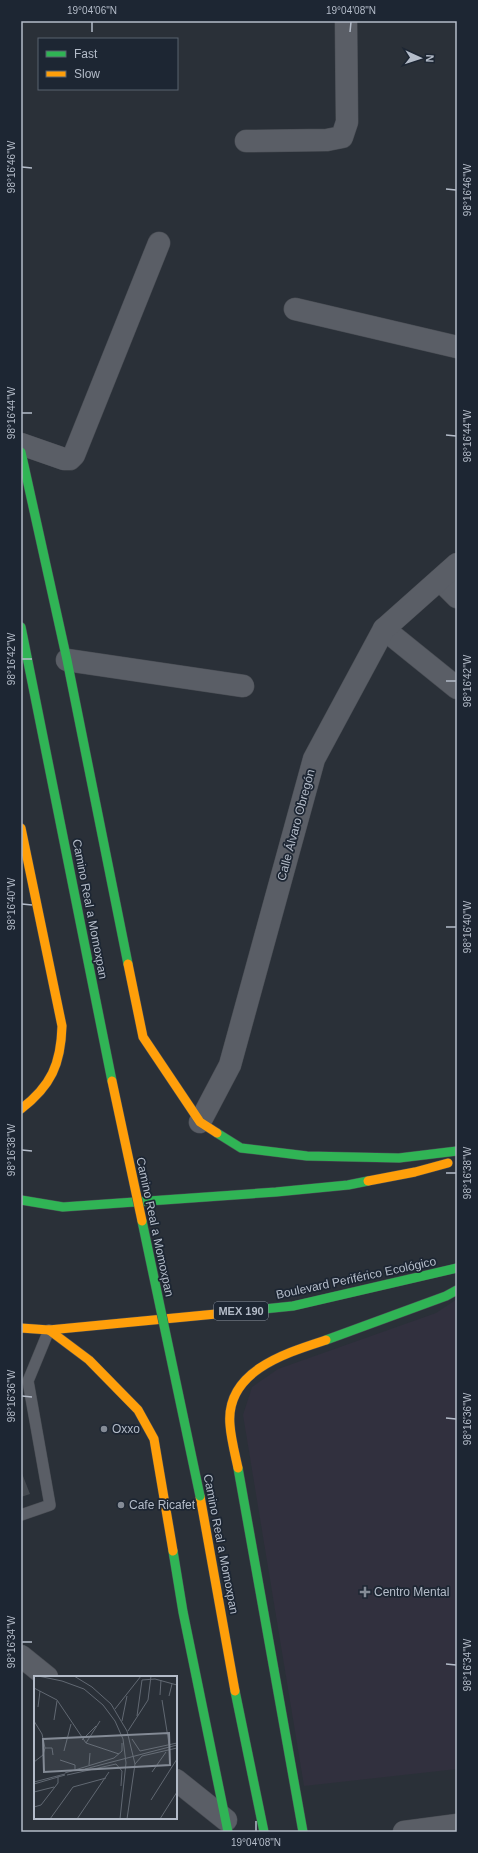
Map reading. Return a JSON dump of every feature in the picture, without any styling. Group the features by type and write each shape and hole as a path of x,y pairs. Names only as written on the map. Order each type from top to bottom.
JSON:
{"main road":[{"path":"21,452 67,660 143,1037 200,1122 241,1148 307,1156 399,1158 457,1151"},
{"name":"Camino Real a Momoxpan","path":"21,627 112,1081 200,1496 238,1706 264,1832"},
{"path":"21,828 62,1026 63,1044 51,1079 32,1102 21,1109"},
{"path":"21,1200 63,1207 276,1192 348,1185 415,1172 457,1161"},
{"name":"Boulevard Periférico Ecológico","path":"21,1328 49,1330 293,1306 457,1268"},
{"path":"304,1832 230,1424 231,1411 241,1386 259,1367 310,1346 446,1296 457,1290"},
{"path":"49,1330 89,1360 138,1410 154,1439 183,1612 227,1826"}],"street":[{"path":"246,141 327,140 342,137 347,122 346,21"},
{"path":"21,444 64,459 70,459 74,455 159,242"},
{"path":"295,309 457,347"},
{"name":"Calle Álvaro Obregón","path":"200,1122 230,1065 314,759 384,629 457,564"},
{"path":"440,580 457,597"},
{"path":"384,629 457,688"},
{"path":"67,660 243,686"},
{"path":"21,1656 46,1676"},
{"path":"177,1781 227,1826"},
{"path":"404,1832 457,1825"}],"lane":[{"path":"21,1515 50,1505 28,1381 49,1330"}],"shaded area":[{"name":"Centro Mental","path":"457,1299 457,1769 304,1786 243,1415 252,1387 278,1369 436,1313"}],"building":[{"path":"21,1471 30,1494 21,1497"}],"traffic: fast":[{"path":"21,452 67,660 128,964"},
{"path":"21,627 112,1081"},
{"path":"217,1133 241,1148 307,1156 399,1158 457,1151"},
{"path":"21,1200 63,1207 276,1192 348,1185 368,1181"},
{"path":"142,1221 200,1496"},
{"path":"216,1314 293,1306 457,1268"},
{"path":"326,1340 446,1296 457,1290"},
{"path":"238,1468 303,1832"},
{"path":"173,1551 183,1612 228,1832"},
{"path":"235,1691 264,1832"}],"traffic: slow":[{"path":"21,828 62,1026 59,1052 52,1073 40,1092 21,1109"},
{"path":"128,964 143,1037 200,1122 217,1133"},
{"path":"112,1081 142,1221"},
{"path":"368,1181 415,1172 448,1163"},
{"path":"21,1328 49,1330 216,1314"},
{"path":"49,1330 89,1360 138,1410 154,1439 173,1551"},
{"path":"238,1468 230,1425 231,1406 237,1391 248,1378 261,1367 293,1351 326,1340"},
{"path":"200,1496 235,1691"}],"place":[{"name":"Oxxo","path":"104,1429"},
{"name":"Cafe Ricafet","path":"121,1505"},
{"name":"Centro Mental","path":"365,1592"}]}
